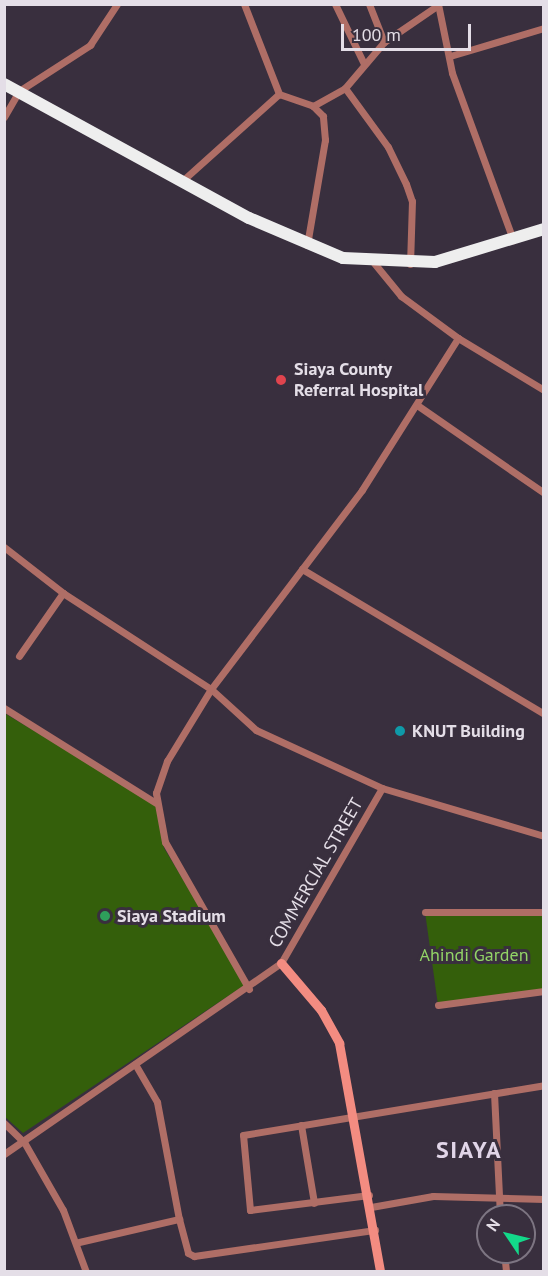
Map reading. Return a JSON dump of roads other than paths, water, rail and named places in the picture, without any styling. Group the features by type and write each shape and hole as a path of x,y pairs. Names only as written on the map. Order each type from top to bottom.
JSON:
{"highway":[{"path":"4,84 182,181 307,245 374,262 410,265 513,240 543,229"}],"main road":[{"path":"281,963 332,1028 355,1114 380,1272"}],"street":[{"path":"4,117 19,92 90,45 117,4"},
{"path":"244,4 279,94 313,106 323,116 325,140 307,245"},
{"path":"335,4 364,64"},
{"path":"369,4 384,42"},
{"path":"313,106 345,88 384,42 438,5 450,56 513,240"},
{"path":"450,56 543,28"},
{"path":"345,88 388,147 406,183 412,201 410,265"},
{"path":"182,181 279,94"},
{"path":"374,262 401,296 458,338 543,390"},
{"path":"249,989 165,843 156,803 167,761 211,689 340,522 458,338"},
{"path":"417,405 543,493"},
{"path":"4,547 63,593 211,689 239,719 272,740 382,788"},
{"path":"302,569 543,714"},
{"path":"19,656 63,593"},
{"path":"4,708 156,803"},
{"name":"COMMERCIAL STREET","path":"281,963 382,788 543,836"},
{"path":"425,912 543,912"},
{"path":"4,1154 249,989 281,963"},
{"path":"438,1005 543,991"},
{"path":"135,1064 158,1102 179,1219 188,1253 194,1256 375,1230"},
{"path":"369,1195 250,1210 243,1135 355,1114 543,1085"},
{"path":"494,1093 499,1204"},
{"path":"4,1123 24,1142 78,1242 86,1272"},
{"path":"301,1125 314,1203"},
{"path":"371,1207 433,1196 543,1199"},
{"path":"78,1242 179,1219"}],"place":[{"name":"Siaya County Referral Hospital","path":"281,380"},
{"name":"KNUT Building","path":"400,731"},
{"name":"Siaya Stadium","path":"105,916"}],"district":[{"name":"SIAYA","path":"469,1150"}],"park label":[{"name":"Ahindi Garden","path":"474,955"}]}
